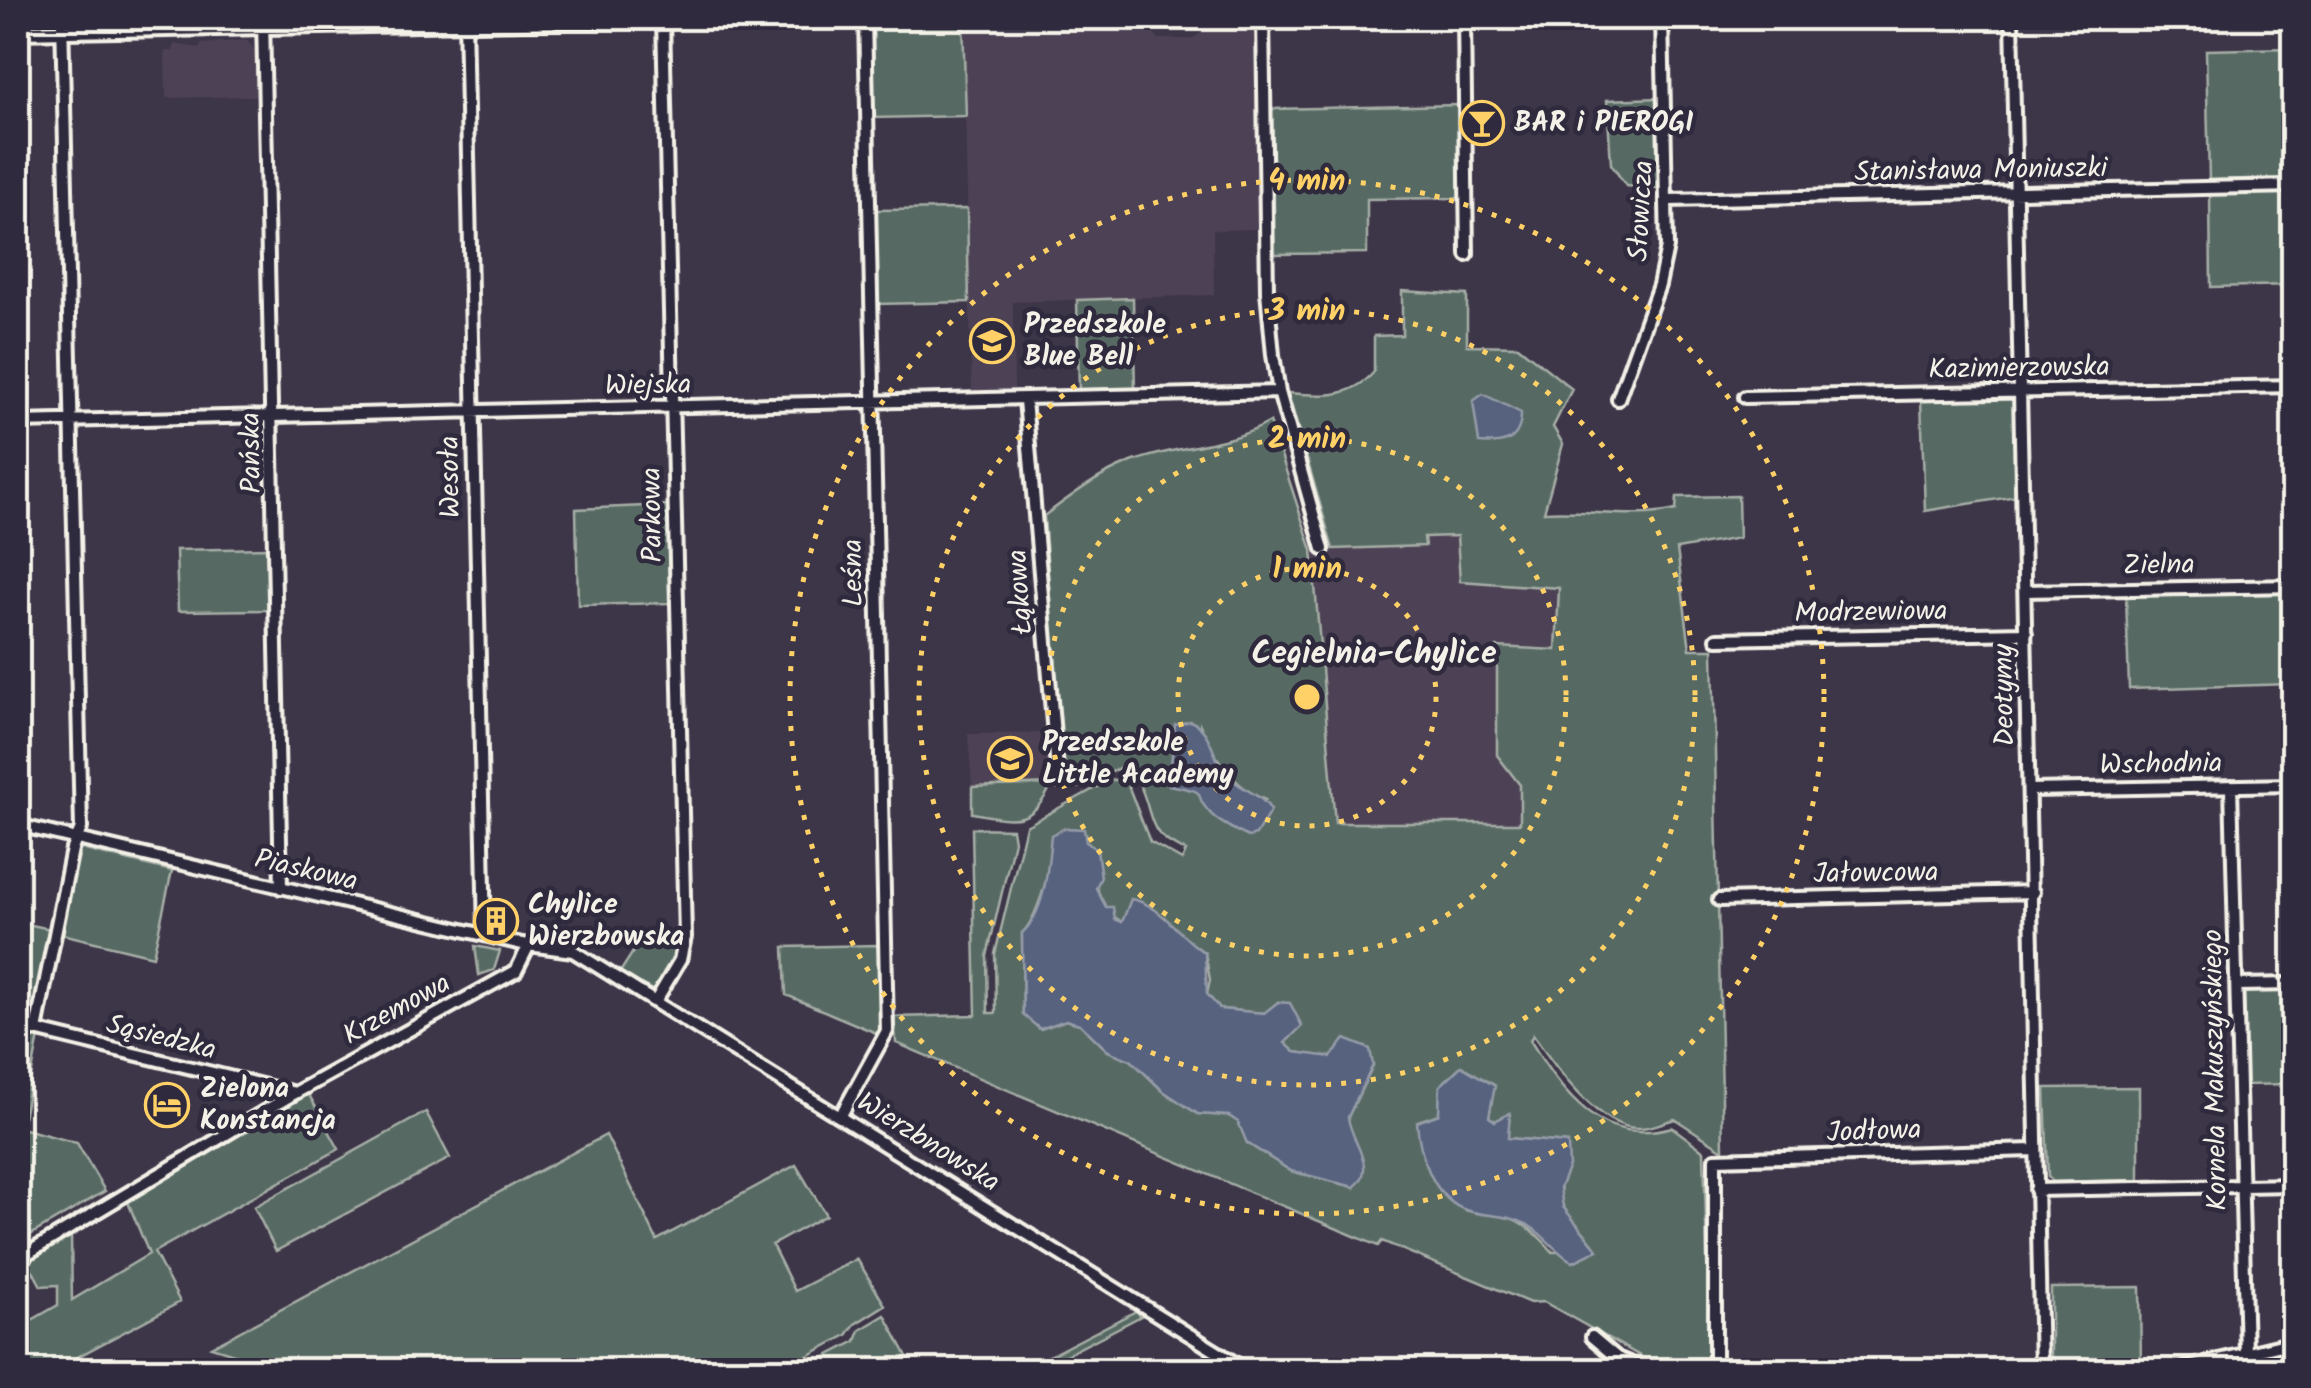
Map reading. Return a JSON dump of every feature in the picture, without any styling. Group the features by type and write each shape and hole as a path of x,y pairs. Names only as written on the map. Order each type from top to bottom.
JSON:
{"street":[{"path":"18,32 62,24 724,18"},
{"name":"Leśna","path":"842,1116 887,1031 864,18"},
{"path":"1263,18 1267,291 1279,392 1323,549"},
{"path":"1464,18 1468,255"},
{"name":"Słowicza","path":"1618,400 1659,285 1668,246 1662,18"},
{"name":"Deotymy","path":"2012,18 2041,1370"},
{"name":"Parkowa","path":"655,1002 680,960 685,937 663,19"},
{"name":"Wesoła","path":"465,20 485,935"},
{"name":"Pańska","path":"263,22 282,888"},
{"path":"36,1030 81,828 62,24"},
{"name":"Stanisława Moniuszki","path":"1669,200 2294,186"},
{"name":"Kazimierzowska","path":"1745,397 2294,386"},
{"name":"Wiejska","path":"18,422 1279,392"},
{"name":"Łąkowa","path":"1025,400 1058,781"},
{"name":"Zielna","path":"2026,591 2294,586"},
{"name":"Modrzewiowa","path":"1717,639 2026,633"},
{"name":"Wschodnia","path":"2030,790 2294,785"},
{"name":"Kornela Makuszyńskiego","path":"2231,786 2246,1353"},
{"name":"Piaskowa","path":"18,825 529,945 573,951 585,958"},
{"name":"Jałowcowa","path":"1719,900 2033,892"},
{"name":"Krzemowa","path":"18,1260 295,1093 516,972 529,945"},
{"name":"Wierzbnowska","path":"585,958 1246,1370"},
{"path":"2237,985 2294,984"},
{"name":"Sąsiedzka","path":"18,1026 295,1093"},
{"path":"260,1085 270,1108"},
{"name":"Jodłowa","path":"1715,1370 1715,1159 2034,1150"},
{"path":"2036,1190 2294,1185"},
{"path":"1592,1337 1617,1358 1646,1370"},
{"path":"2176,1370 2294,1342"}],"shaded area":[{"path":"1213,18 1258,18 1261,229 1213,230 1214,295 1013,302 1014,393 972,394 963,31 1147,27 1159,39 1192,39 1207,29"},
{"path":"247,40 257,54 255,96 166,98 165,51 173,51 174,44 200,48 201,44"},
{"path":"1458,536 1460,581 1559,588 1556,651 1497,647 1497,755 1520,785 1520,823 1335,824 1312,550 1425,546 1424,537"},
{"name":"Przedszkole Little Academy","path":"1047,733 1052,784 972,787 968,734"}],"green space":[{"path":"963,22 966,116 872,118 870,25"},
{"path":"2293,48 2293,178 2209,180 2206,50"},
{"path":"1659,98 1661,189 1626,186 1611,164 1607,100"},
{"path":"1458,105 1459,198 1367,199 1367,253 1275,254 1272,109"},
{"path":"2293,191 2293,285 2211,287 2210,194"},
{"path":"967,209 969,302 877,304 875,210"},
{"path":"1402,291 1467,295 1467,345 1518,346 1572,389 1553,427 1563,444 1544,512 1660,513 1676,510 1677,497 1738,496 1739,538 1677,549 1690,649 1713,649 1723,1150 1675,1119 1637,1128 1607,1117 1578,1093 1533,1035 1530,1040 1556,1080 1587,1112 1624,1130 1672,1127 1704,1151 1710,1370 1665,1370 1544,1302 1530,1303 1382,1241 1378,1246 896,1043 894,1017 976,1015 972,828 1012,829 1014,841 987,956 988,1013 996,1013 995,954 1026,826 1110,780 1126,780 1150,842 1182,860 1186,851 1157,831 1139,783 1124,766 1081,787 1064,789 1044,516 1096,480 1129,463 1219,441 1270,422 1312,550 1335,823 1520,823 1520,785 1497,755 1497,647 1556,650 1559,588 1460,581 1457,536 1424,537 1425,546 1333,549 1288,393 1324,395 1356,387 1374,372 1374,336 1402,335","holes":["1200,725 1225,769 1243,787 1265,800 1231,828 1192,786","1086,834 1085,842 1092,845 1097,888 1106,908 1122,922 1127,915 1164,917 1167,925 1205,953 1210,980 1207,994 1220,1009 1265,1013 1278,1002 1289,1037 1285,1043 1295,1052 1373,1065 1348,1117 1354,1187 1291,1171 1247,1143 1239,1122 1229,1116 1198,1114 1163,1091 1131,1060 1108,1051 1080,1024 1066,1020 1040,1029 1023,1014 1022,933 1042,895 1050,853","1461,1066 1494,1085 1489,1117 1495,1121 1510,1114 1507,1138 1567,1143 1561,1199 1597,1250 1553,1252 1514,1219 1464,1210 1418,1121 1439,1114 1440,1086"]},
{"path":"1133,298 1135,391 1079,393 1077,300"},
{"path":"2014,398 2017,496 1925,511 1921,400"},
{"path":"668,505 670,603 578,605 576,509"},
{"path":"269,548 271,610 178,611 176,550"},
{"path":"2293,591 2293,684 2129,689 2126,596"},
{"path":"1052,784 1037,808 1020,818 972,813 972,787"},
{"path":"69,846 172,871 153,956 62,934 42,1025 18,1016 18,922 50,929"},
{"path":"644,935 678,952 654,991 620,972"},
{"path":"878,945 881,1035 786,995 784,947"},
{"path":"475,946 500,951 494,970 479,975"},
{"path":"2293,991 2293,1084 2244,1085 2243,992"},
{"path":"18,1032 39,1037 21,1128 77,1143 105,1191 18,1242"},
{"path":"2139,1087 2139,1180 2053,1182 2048,1177 2045,1088"},
{"path":"308,1093 339,1149 154,1252 180,1302 53,1370 18,1370 18,1328 58,1305 58,1285 41,1286 27,1260 71,1235 72,1300 149,1254 128,1202"},
{"path":"426,1112 450,1158 276,1251 254,1207"},
{"path":"606,1135 657,1240 796,1165 826,1215 772,1245 795,1291 857,1259 885,1305 855,1324 847,1335 781,1370 287,1370 211,1347"},
{"path":"2140,1287 2141,1369 2051,1370 2051,1288"},
{"path":"1136,1311 1141,1316 1037,1370 1022,1370"},
{"path":"885,1315 911,1364 899,1370 810,1370 808,1366 856,1341 860,1330"},
{"path":"2293,1351 2293,1370 2213,1370"}],"water":[{"path":"1483,394 1521,413 1518,430 1509,440 1479,443 1473,401"},
{"path":"1190,721 1207,736 1223,771 1271,810 1256,835 1248,837 1220,821 1205,807 1197,792 1169,785 1175,725"},
{"path":"1064,828 1084,829 1086,842 1097,850 1101,877 1096,888 1106,907 1113,907 1115,919 1122,922 1131,899 1142,902 1205,953 1207,994 1220,1009 1264,1013 1278,1002 1290,1003 1302,1026 1285,1043 1295,1052 1331,1057 1345,1039 1370,1049 1373,1065 1348,1117 1364,1163 1361,1180 1354,1187 1291,1171 1247,1143 1238,1122 1229,1116 1198,1114 1163,1091 1131,1060 1108,1051 1080,1024 1066,1020 1040,1029 1023,1015 1022,933 1041,900 1051,835"},
{"path":"1461,1066 1495,1086 1489,1117 1495,1121 1510,1113 1508,1138 1568,1143 1569,1166 1560,1188 1563,1207 1598,1250 1573,1262 1524,1223 1463,1209 1435,1184 1424,1159 1417,1122 1439,1114 1440,1086"}],"place":[{"name":"BAR i PIEROGI","path":"1482,123"},
{"name":"Przedszkole Blue Bell","path":"992,341"},
{"name":"Przedszkole Little Academy","path":"1010,759"},
{"name":"Chylice Wierzbowska","path":"496,921"},
{"name":"Zielona Konstancja","path":"167,1105"}],"district":[{"name":"Cegielnia-Chylice","path":"1374,654"}]}
